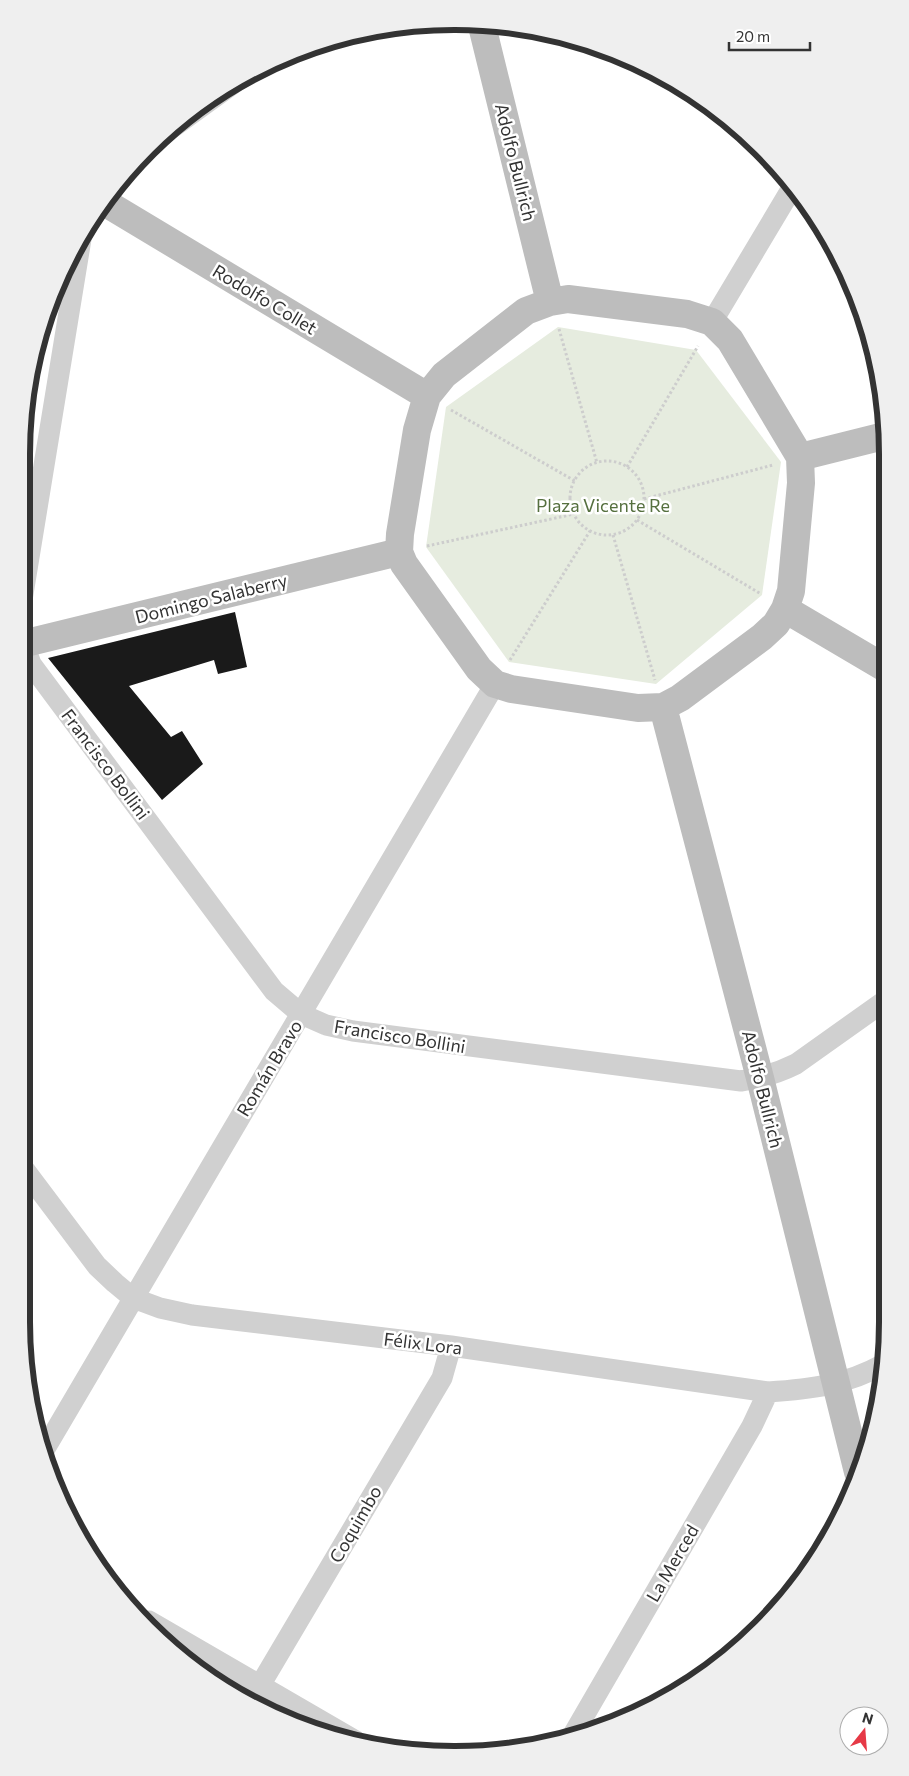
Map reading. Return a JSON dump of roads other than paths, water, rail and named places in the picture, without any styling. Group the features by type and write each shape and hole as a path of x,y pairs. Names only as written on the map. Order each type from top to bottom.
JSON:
{"street":[{"name":"Adolfo Bullrich","path":"483,31 550,302"},
{"path":"712,322 789,193"},
{"name":"Rodolfo Collet","path":"111,206 426,396"},
{"path":"30,550 76,263"},
{"path":"568,299 687,314 712,322 730,340 800,457 801,483 791,591 785,609 776,624 762,637 680,698 663,707 638,708 511,689 495,684 479,669 404,564 399,552 400,534 417,430 426,396 444,375 526,311 550,302 568,299"},
{"path":"800,457 878,437"},
{"name":"Domingo Salaberry","path":"30,640 399,552"},
{"path":"785,609 879,664"},
{"name":"Francisco Bollini","path":"30,662 268,983 285,1002 301,1014 326,1025 353,1031 741,1081 760,1078 796,1064 879,1005"},
{"name":"Román Bravo","path":"48,1443 495,684"},
{"name":"Adolfo Bullrich","path":"663,707 760,1078 855,1461"},
{"name":"Félix Lora","path":"30,1177 97,1266 133,1298 160,1308 192,1315 451,1346 768,1392 803,1390 836,1384 864,1375 876,1368"},
{"name":"Coquimbo","path":"257,1693 442,1378 451,1346"},
{"name":"La Merced","path":"576,1728 752,1426 768,1392"},
{"path":"164,1631 257,1693 321,1724"}],"park label":[{"name":"Plaza Vicente Re","path":"603,505"}]}
